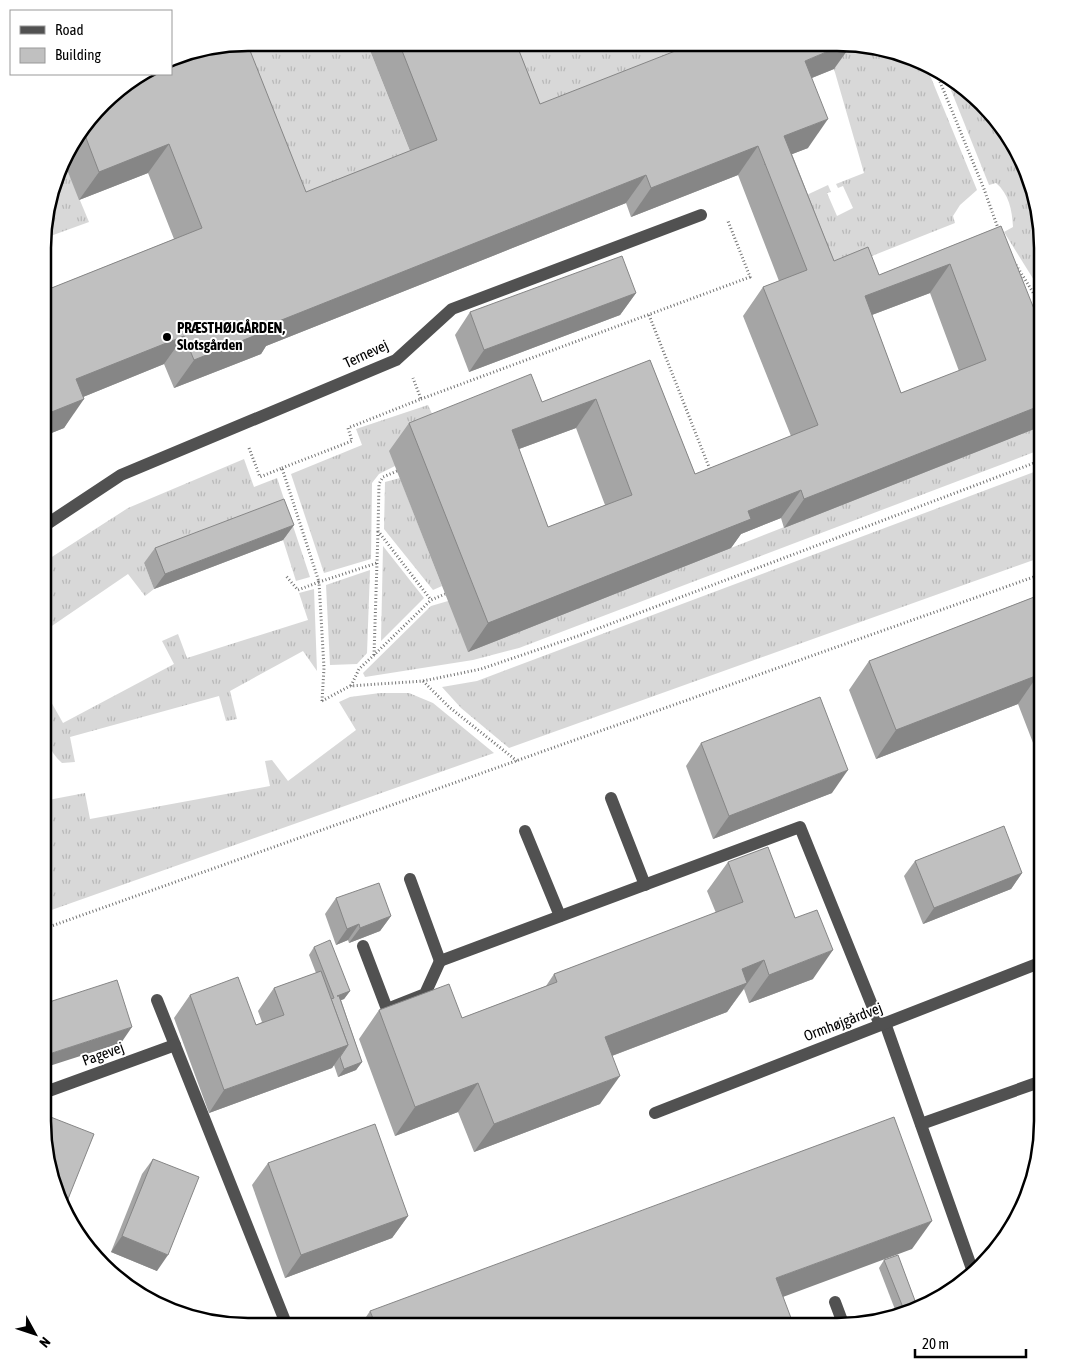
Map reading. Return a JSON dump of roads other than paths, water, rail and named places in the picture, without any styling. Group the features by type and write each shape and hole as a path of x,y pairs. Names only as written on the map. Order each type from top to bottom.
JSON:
{"street":[{"name":"Ternevej","path":"51,521 121,475 396,360 452,309 701,215"},
{"path":"611,798 645,884"},
{"path":"440,961 800,827 882,1024 921,1124 971,1265"},
{"path":"525,831 560,916"},
{"path":"363,946 387,1009 425,994 440,961 410,879"},
{"name":"Ormhøjgårdvej","path":"655,1112 1034,965"},
{"path":"157,1000 284,1318"},
{"name":"Pagevej","path":"51,1090 175,1045"},
{"path":"921,1124 1034,1084"},
{"path":"835,1302 841,1318"}],"place":[{"name":"PRÆSTHØJGÅRDEN, Slotsgården","path":"167,337"}]}
